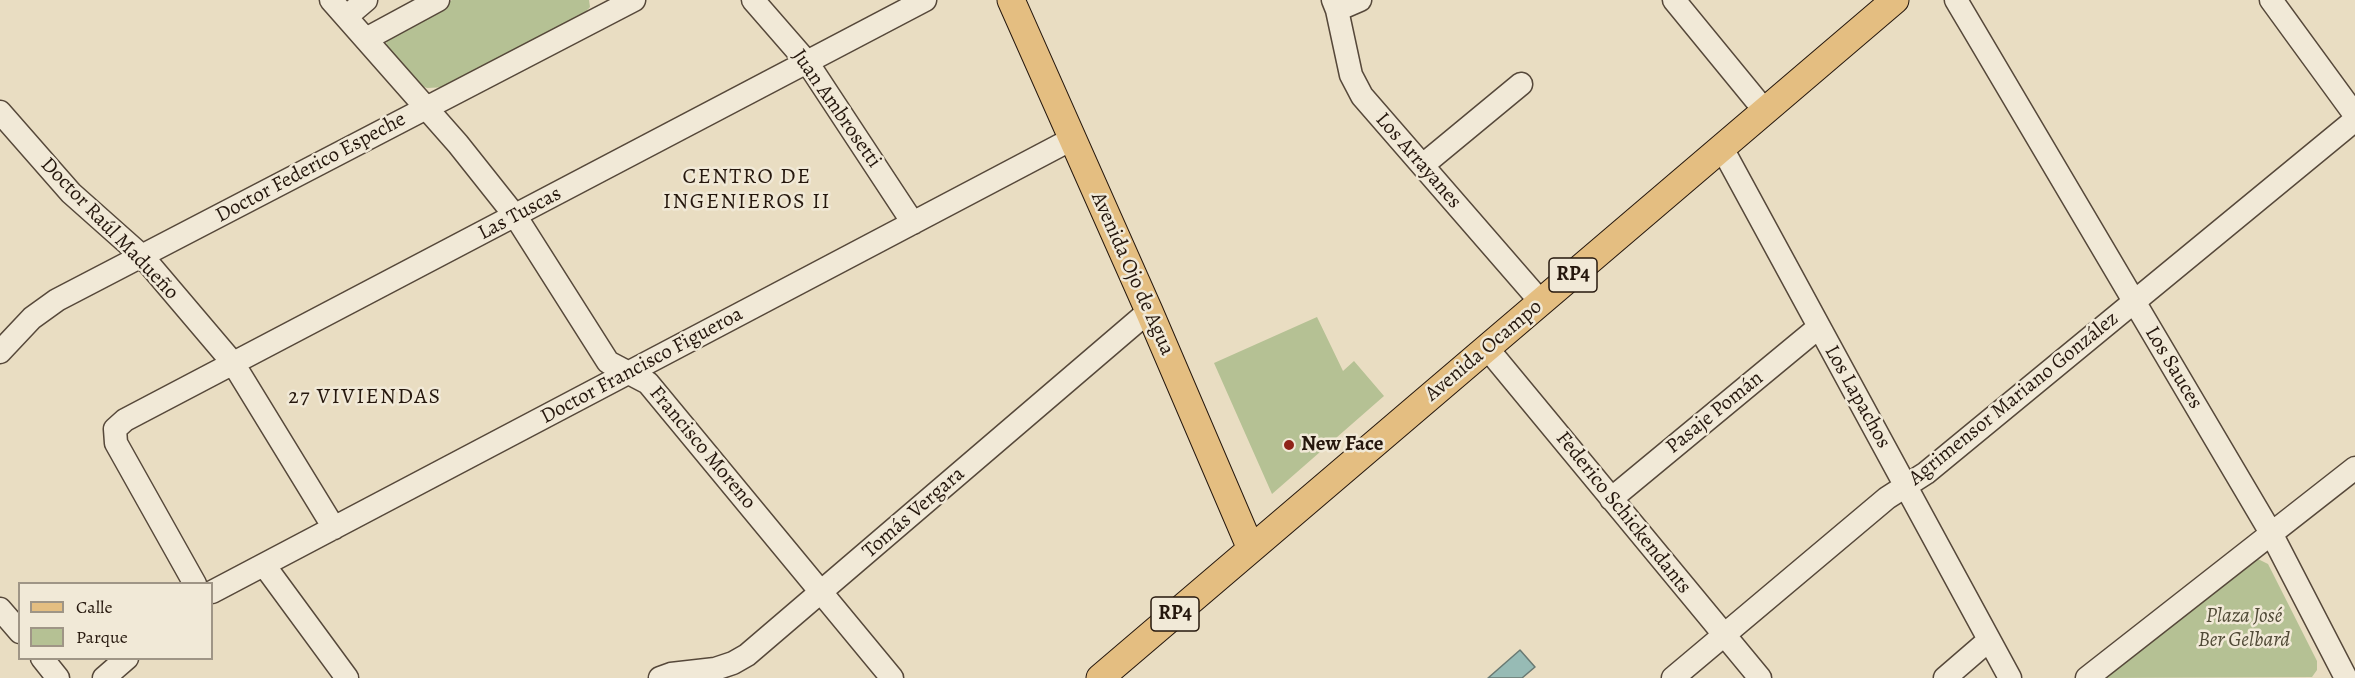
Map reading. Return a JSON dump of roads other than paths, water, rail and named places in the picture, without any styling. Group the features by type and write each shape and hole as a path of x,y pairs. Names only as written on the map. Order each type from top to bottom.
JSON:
{"main road":[{"name":"Avenida Ojo de Agua","path":"1011,0 1149,311 1251,549"},
{"name":"Avenida Ocampo","path":"1100,678 1895,0"}],"street":[{"path":"338,8 366,0"},
{"path":"366,39 438,0"},
{"name":"Doctor Federico Espeche","path":"0,352 32,318 57,300 426,108 603,7 634,0"},
{"name":"Juan Ambrosetti","path":"753,0 807,62 913,223"},
{"name":"Las Tuscas","path":"194,582 116,443 115,429 125,420 516,217 925,0"},
{"path":"1335,5 1360,0"},
{"path":"1674,0 1765,111"},
{"name":"Los Sauces","path":"1956,0 2271,533 2344,674"},
{"path":"2271,0 2355,118"},
{"name":"Los Arrayanes","path":"1335,5 1351,75 1362,96 1541,302"},
{"name":"Francisco Moreno","path":"338,8 426,108 516,217 608,362 648,383 892,678"},
{"path":"1423,165 1521,84"},
{"name":"Doctor Raúl Madueño","path":"0,112 71,193 143,257 233,363 334,528"},
{"name":"Agrimensor Mariano González","path":"1673,678 1887,498 1926,473 2355,118"},
{"name":"Doctor Francisco Figueroa","path":"213,591 1072,139"},
{"name":"Los Lapachos","path":"1722,148 2010,678"},
{"name":"Tomás Vergara","path":"660,678 671,674 715,669 733,663 747,654 1149,311"},
{"name":"Pasaje Pomán","path":"1611,498 1819,327"},
{"name":"Federico Schickendants","path":"1487,348 1760,678"},
{"path":"2087,678 2355,468"},
{"path":"264,565 347,678"},
{"path":"0,609 18,630"},
{"path":"1945,678 1989,640"},
{"path":"44,660 58,678"},
{"path":"104,678 125,660"}],"water":[{"path":"1520,650 1535,667 1522,678 1488,678"}],"place":[{"name":"New Face","path":"1289,445"}],"district":[{"name":"CENTRO DE INGENIEROS II","path":"747,190"},
{"name":"27 VIVIENDAS","path":"365,398"}],"park label":[{"name":"Plaza José Ber Gelbard","path":"2244,629"}]}
